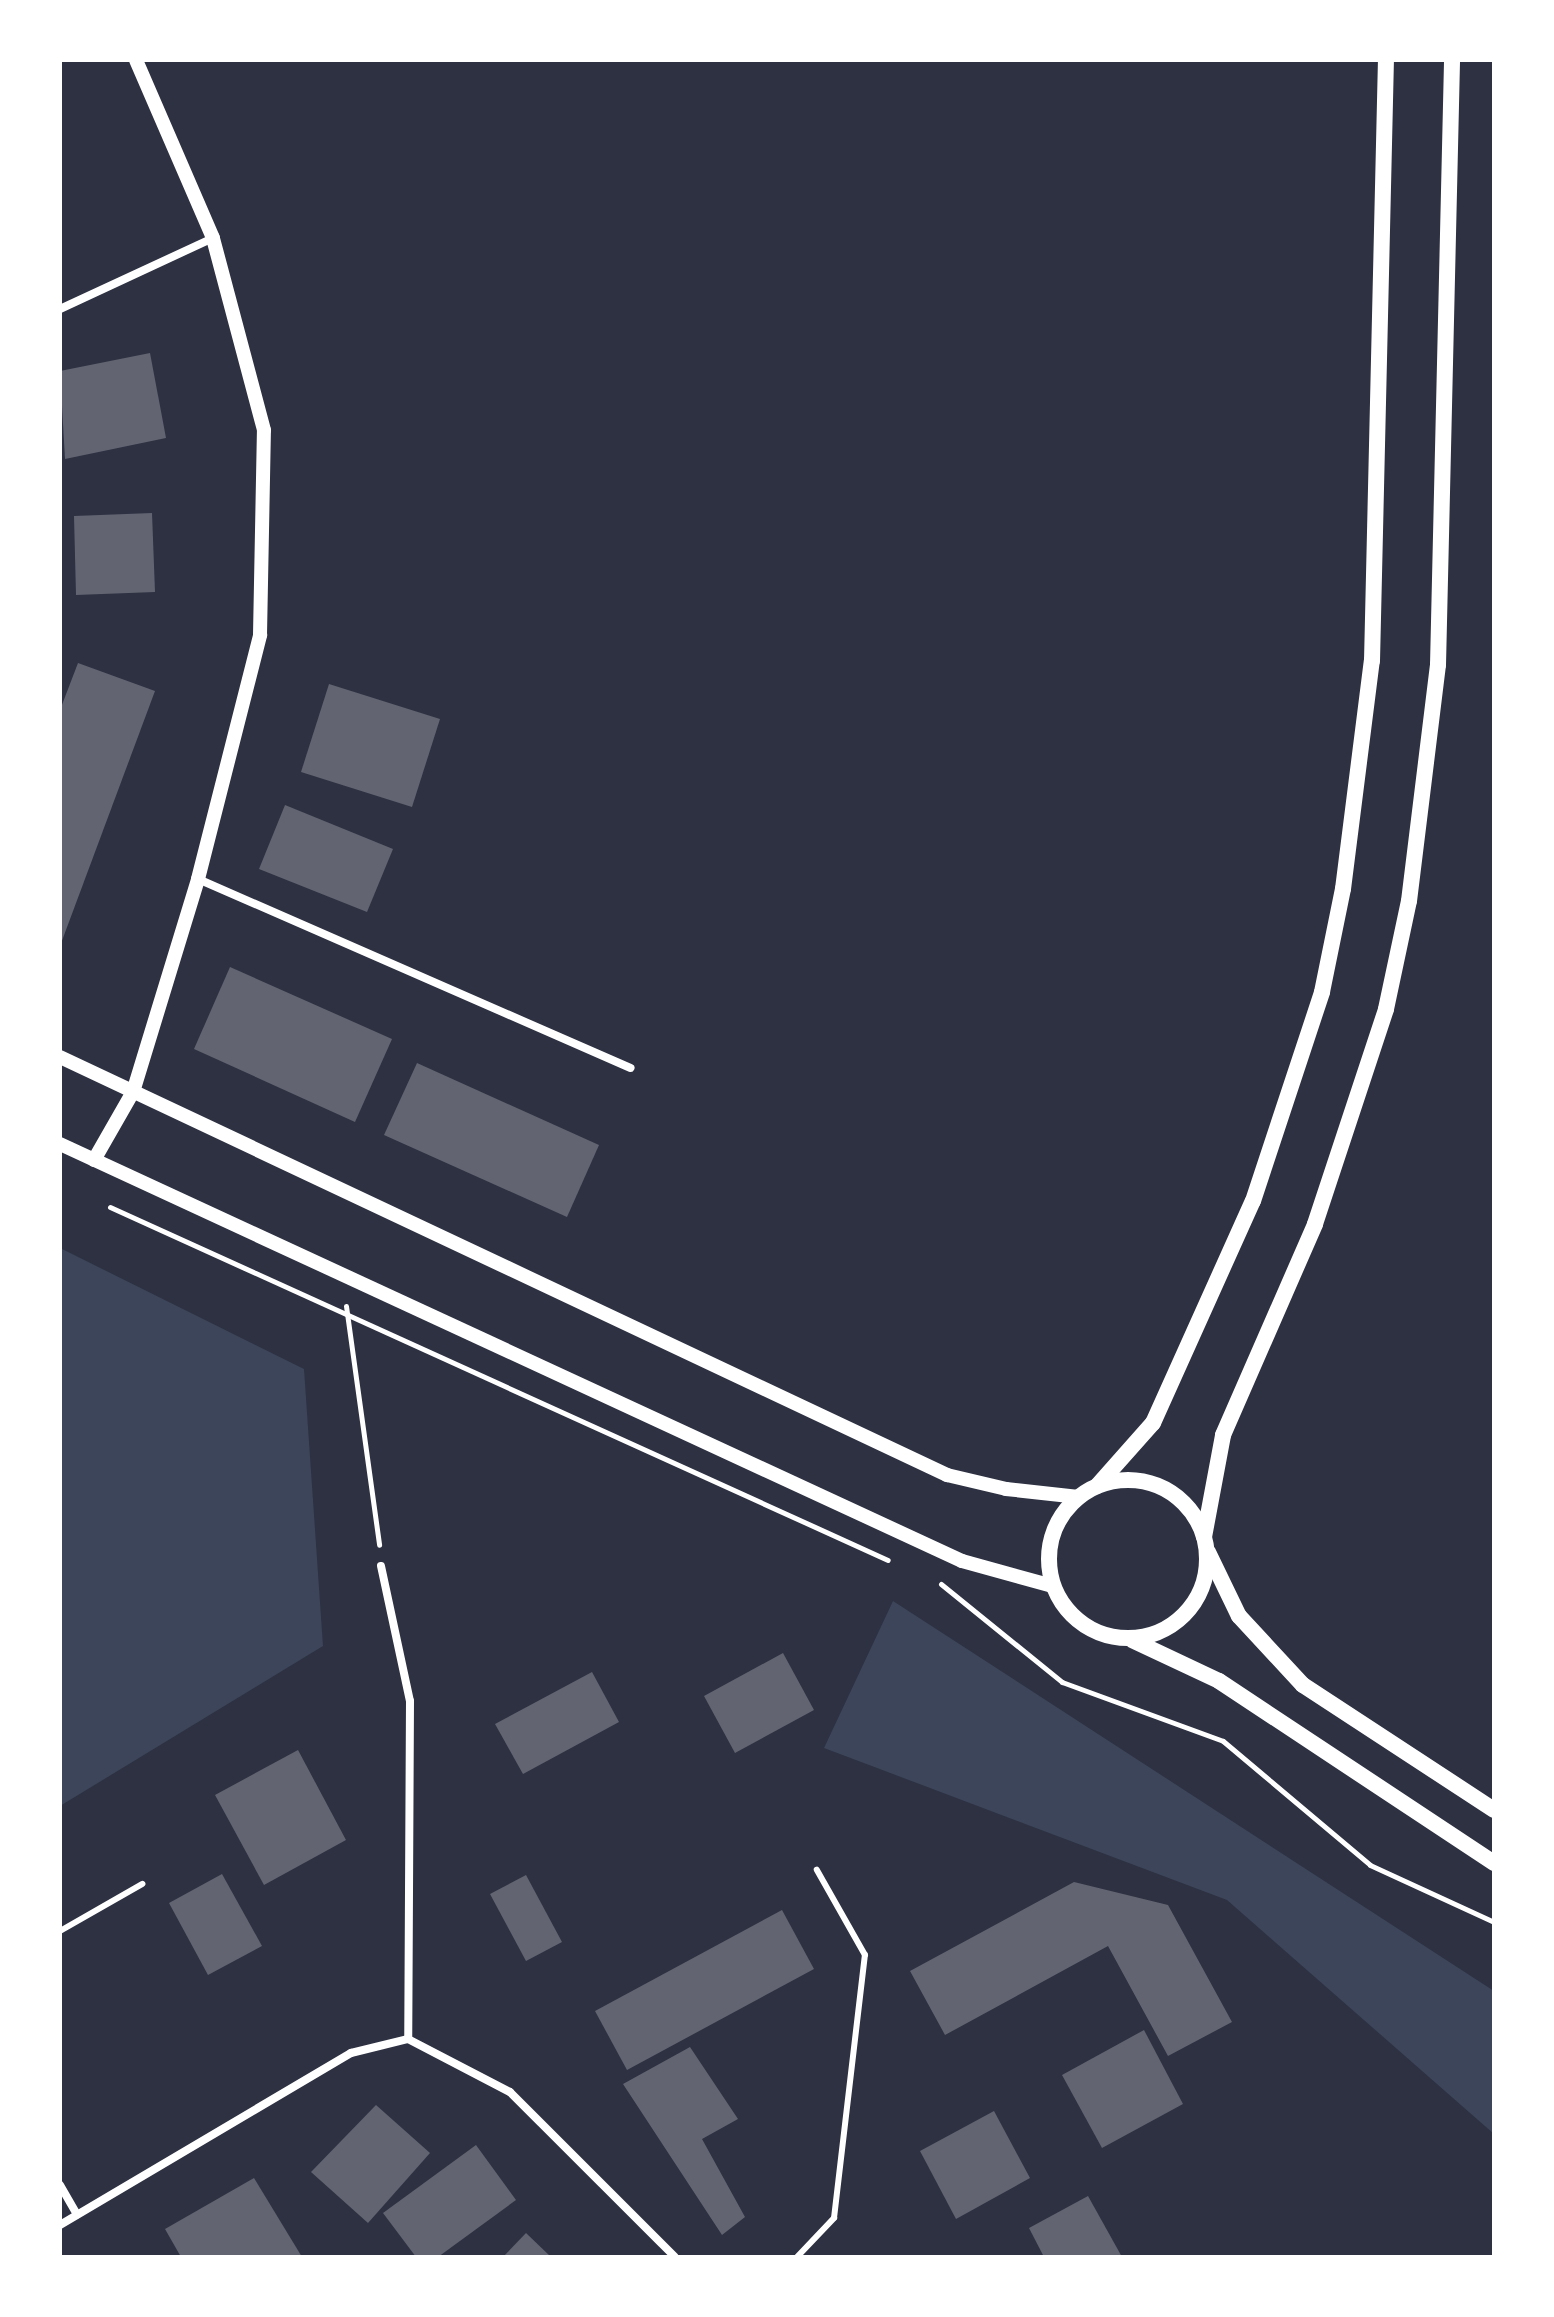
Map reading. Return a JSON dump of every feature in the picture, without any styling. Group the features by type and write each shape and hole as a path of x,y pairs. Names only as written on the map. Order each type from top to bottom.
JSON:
{"main road":[{"path":"1386,60 1372,661 1343,889 1322,992 1248,1214 1153,1423 1097,1486 1079,1497 1051,1537 1052,1586 1064,1608 1082,1625 1105,1636 1130,1639 1156,1634 1196,1601 1206,1576 1205,1543 1223,1435 1315,1224 1386,1009 1409,901 1438,665 1452,60"},
{"path":"1097,1486 1140,1481 1161,1487 1180,1499 1205,1543 1239,1616 1303,1685 1494,1810"},
{"path":"1130,1639 1219,1681 1494,1863"}],"street":[{"path":"94,1160 133,1092 198,879 260,635 264,430 213,238 136,60"},
{"path":"60,309 213,238"},
{"path":"198,879 630,1068"},
{"path":"60,1057 947,1475 1006,1489 1079,1497"},
{"path":"60,1144 342,1271 962,1561 1052,1586"},
{"path":"381,1566 410,1701 408,2039"},
{"path":"60,2225 351,2053 408,2039 510,2092 675,2257"},
{"path":"60,2185 77,2215"}],"lane":[{"path":"797,2257 834,2218 865,1955 817,1870"},
{"path":"60,1931 142,1884"}],"path":[{"path":"110,1207 348,1318 901,1566"},
{"path":"342,1271 381,1566"},
{"path":"930,1579 1062,1682 1223,1741 1370,1865 1494,1922"}],"shaded area":[{"path":"60,1248 304,1369 323,1646 60,1806"},
{"path":"893,1601 1494,1991 1494,2134 1227,1900 824,1748"}],"building":[{"path":"150,353 166,438 65,459 60,371"},
{"path":"152,513 155,592 76,595 74,516"},
{"path":"78,663 155,691 60,946 60,710"},
{"path":"329,684 440,719 412,807 301,772"},
{"path":"285,805 393,849 367,912 259,869"},
{"path":"230,967 392,1039 355,1122 194,1049"},
{"path":"417,1063 599,1145 567,1217 384,1135"},
{"path":"783,1653 814,1710 735,1753 704,1696"},
{"path":"592,1672 619,1722 523,1774 495,1724"},
{"path":"298,1750 346,1840 264,1885 215,1795"},
{"path":"222,1874 262,1946 208,1975 169,1903"},
{"path":"526,1875 562,1942 526,1961 490,1894"},
{"path":"1074,1882 1168,1905 1232,2022 1168,2056 1108,1946 945,2035 910,1971"},
{"path":"782,1910 814,1969 627,2070 595,2011"},
{"path":"1144,2030 1183,2104 1102,2148 1062,2075"},
{"path":"690,2047 738,2119 702,2139 745,2217 722,2235 623,2084"},
{"path":"376,2105 430,2153 368,2223 311,2172"},
{"path":"994,2111 1030,2178 956,2219 920,2151"},
{"path":"476,2145 516,2200 438,2257 416,2257 383,2213"},
{"path":"254,2178 302,2257 181,2257 165,2229"},
{"path":"1088,2196 1122,2257 1044,2257 1029,2228"},
{"path":"526,2233 551,2257 503,2257"}]}
